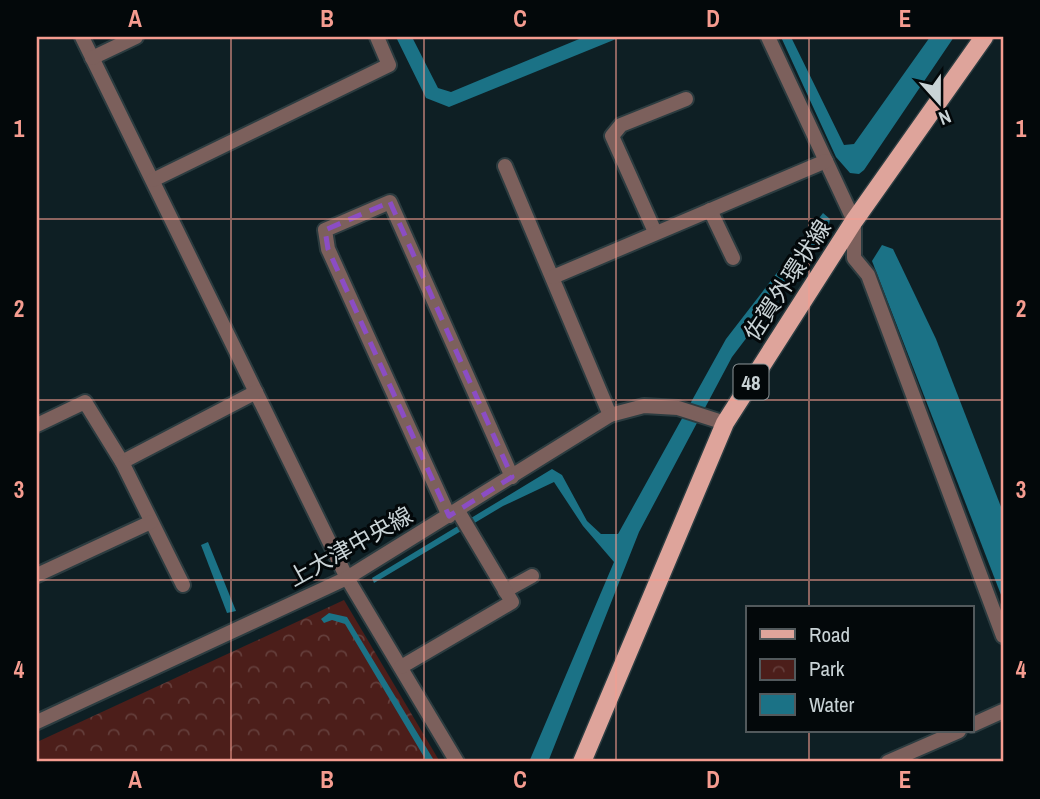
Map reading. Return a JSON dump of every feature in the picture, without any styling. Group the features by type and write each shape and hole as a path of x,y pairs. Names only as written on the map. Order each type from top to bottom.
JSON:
{"main road":[{"name":"佐賀外環状線","path":"582,762 725,423 854,221 984,37"}],"street":[{"path":"82,37 347,578 457,762"},
{"path":"92,58 136,37"},
{"path":"153,180 390,65 377,37"},
{"path":"768,37 854,221 854,258 868,275 1003,636"},
{"path":"655,232 612,136 621,125 686,99"},
{"path":"553,277 826,161"},
{"path":"505,166 610,415"},
{"path":"401,667 512,602 471,534 454,513 328,248 325,230 390,202 512,478"},
{"path":"710,209 733,258"},
{"path":"122,462 256,392"},
{"path":"37,425 85,402 122,462 183,585"},
{"name":"上大津中央線","path":"37,722 347,578 610,415 644,406 678,408 725,423"},
{"path":"37,575 151,522"},
{"path":"505,591 532,576"},
{"path":"974,724 1003,711"},
{"path":"888,762 957,732"}],"highlighted area":[{"path":"390,202 512,477 449,516 328,249 325,230"}],"green space":[{"path":"344,600 440,762 37,762 37,742"}],"water":[{"path":"396,37 412,37 438,88 451,92 584,37 621,37 449,107 426,98"},
{"path":"781,37 791,37 844,145 854,144 930,37 954,37 859,174 850,173 836,157"},
{"path":"823,213 830,219 828,230 732,357 639,532 548,762 529,762 614,562 583,526 554,482 503,506 374,583 372,578 552,469 562,475 587,521 601,534 618,534 726,339"},
{"path":"882,245 893,249 936,339 1003,512 1003,600 872,261"},
{"path":"208,542 236,611 227,613 201,545"},
{"path":"329,613 347,617 435,762 427,762 345,624 332,620 324,623 321,619"}]}
